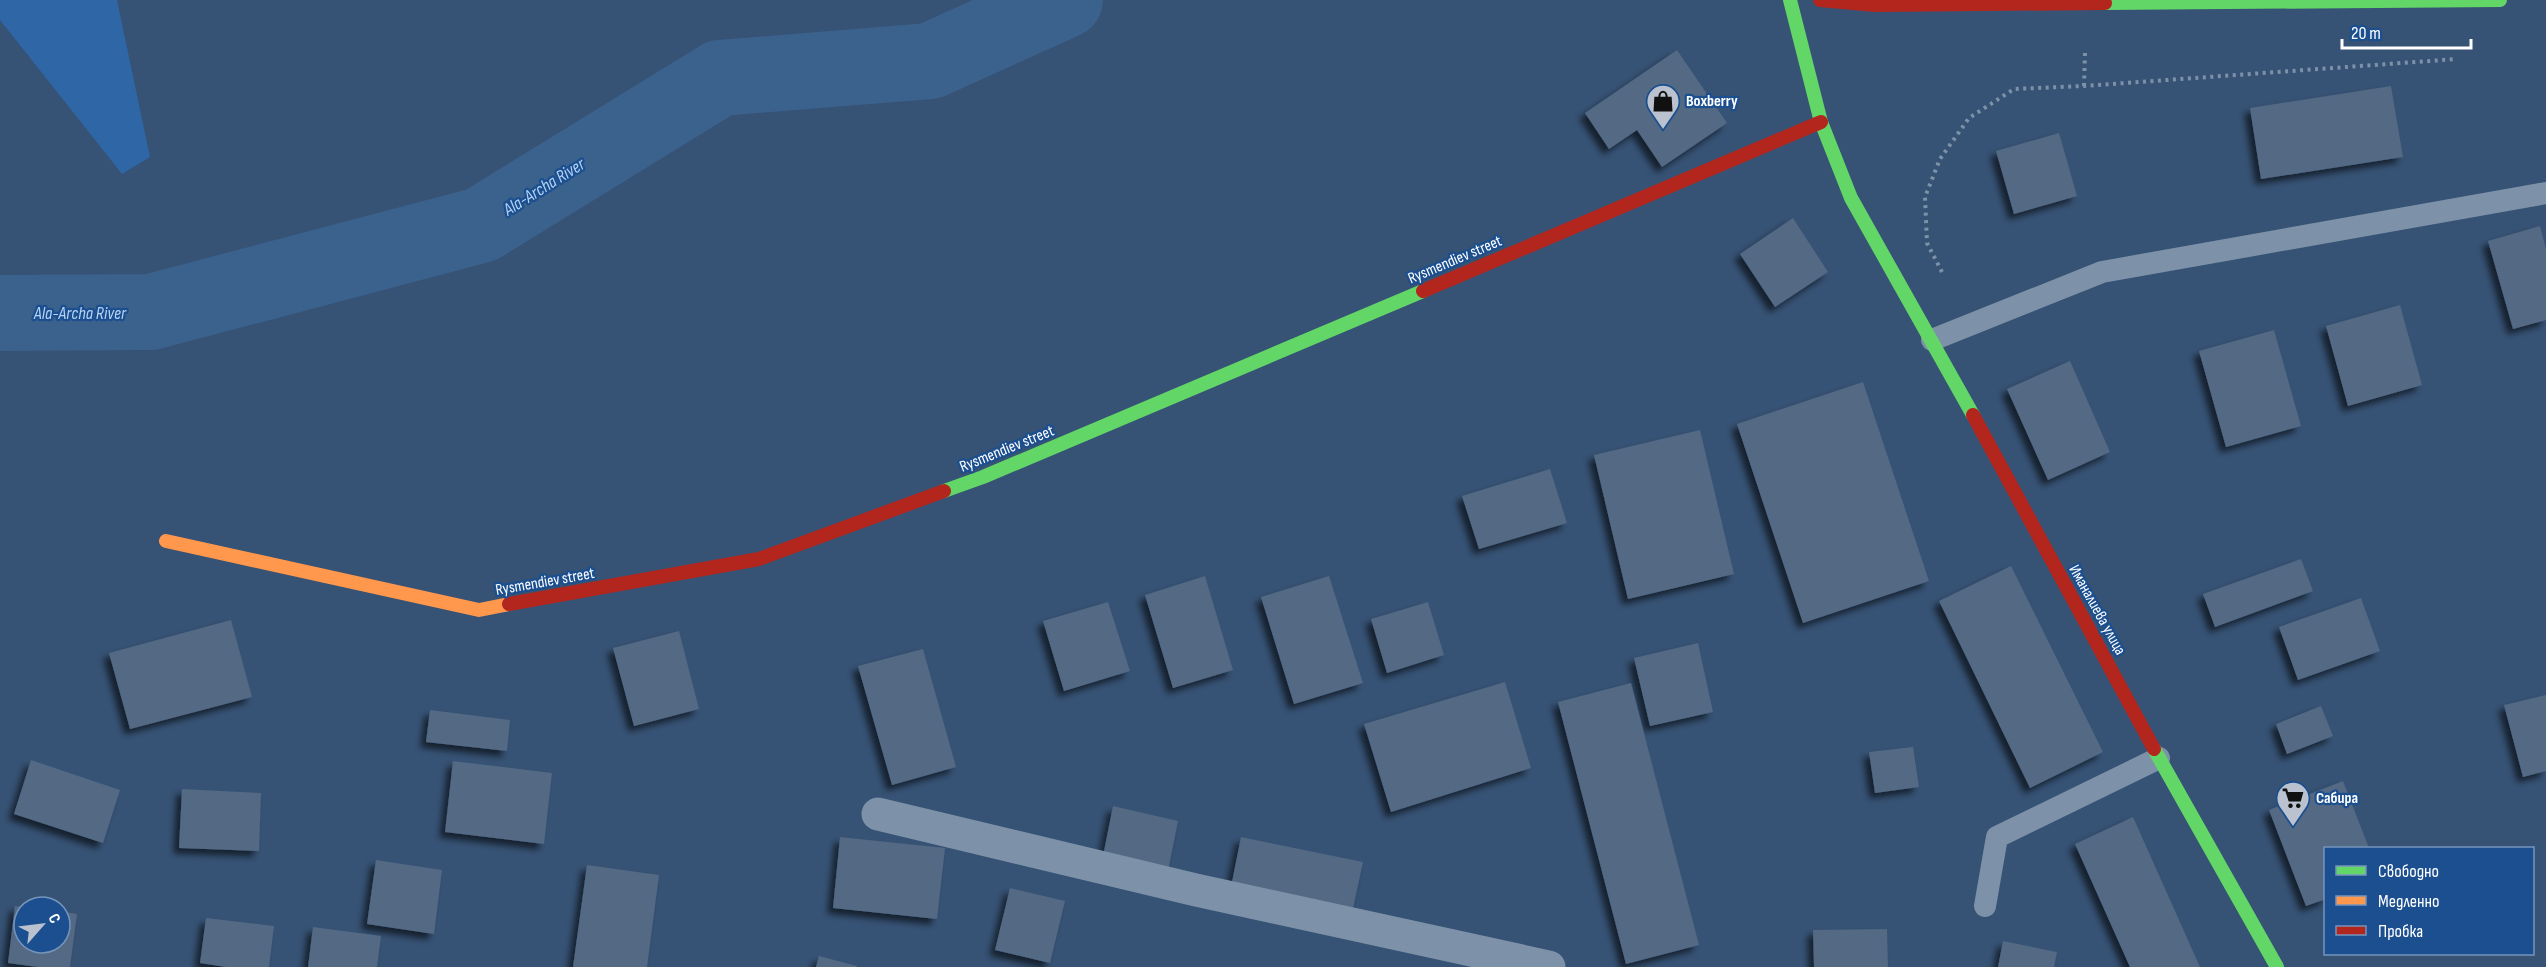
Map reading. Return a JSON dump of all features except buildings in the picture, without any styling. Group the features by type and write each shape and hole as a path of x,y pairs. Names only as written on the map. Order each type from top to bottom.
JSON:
{"street":[{"name":"Иманалиева улица","path":"1790,0 1821,122 1851,198 1932,340 2159,758 2277,967"},
{"path":"1820,0 1875,5 2500,0"},
{"name":"Rysmendiev street","path":"165,541 479,610 759,559 983,477 1821,122"},
{"path":"878,814 1196,890 1549,967"}],"lane":[{"path":"1932,340 1967,324 2102,272 2546,193"},
{"path":"1985,906 1997,837 2159,758"}],"path":[{"path":"2084,86 2085,53"},
{"path":"1967,324 1927,243 1925,197 1940,159 1968,118 2014,89 2457,59"}],"shaded area":[{"path":"0,0 117,0 150,157 122,174 0,20"}],"waterway":[{"name":"Ala-Archa River","path":"0,313 151,312 481,225 720,78 930,61 1065,0"}],"traffic: fast":[{"path":"1790,0 1821,122 1851,198 1973,415"},
{"path":"2105,3 2500,0"},
{"path":"944,491 983,477 1423,291"},
{"path":"2154,749 2277,967"}],"traffic: slow":[{"path":"166,541 479,610 509,604"}],"traffic: jam":[{"path":"1820,0 1875,5 2105,3"},
{"path":"1423,291 1821,122"},
{"path":"1973,415 2154,749"},
{"path":"509,604 759,559 944,491"}],"place":[{"name":"Boxberry","path":"1663,130"},
{"name":"Сабира","path":"2293,827"}]}
